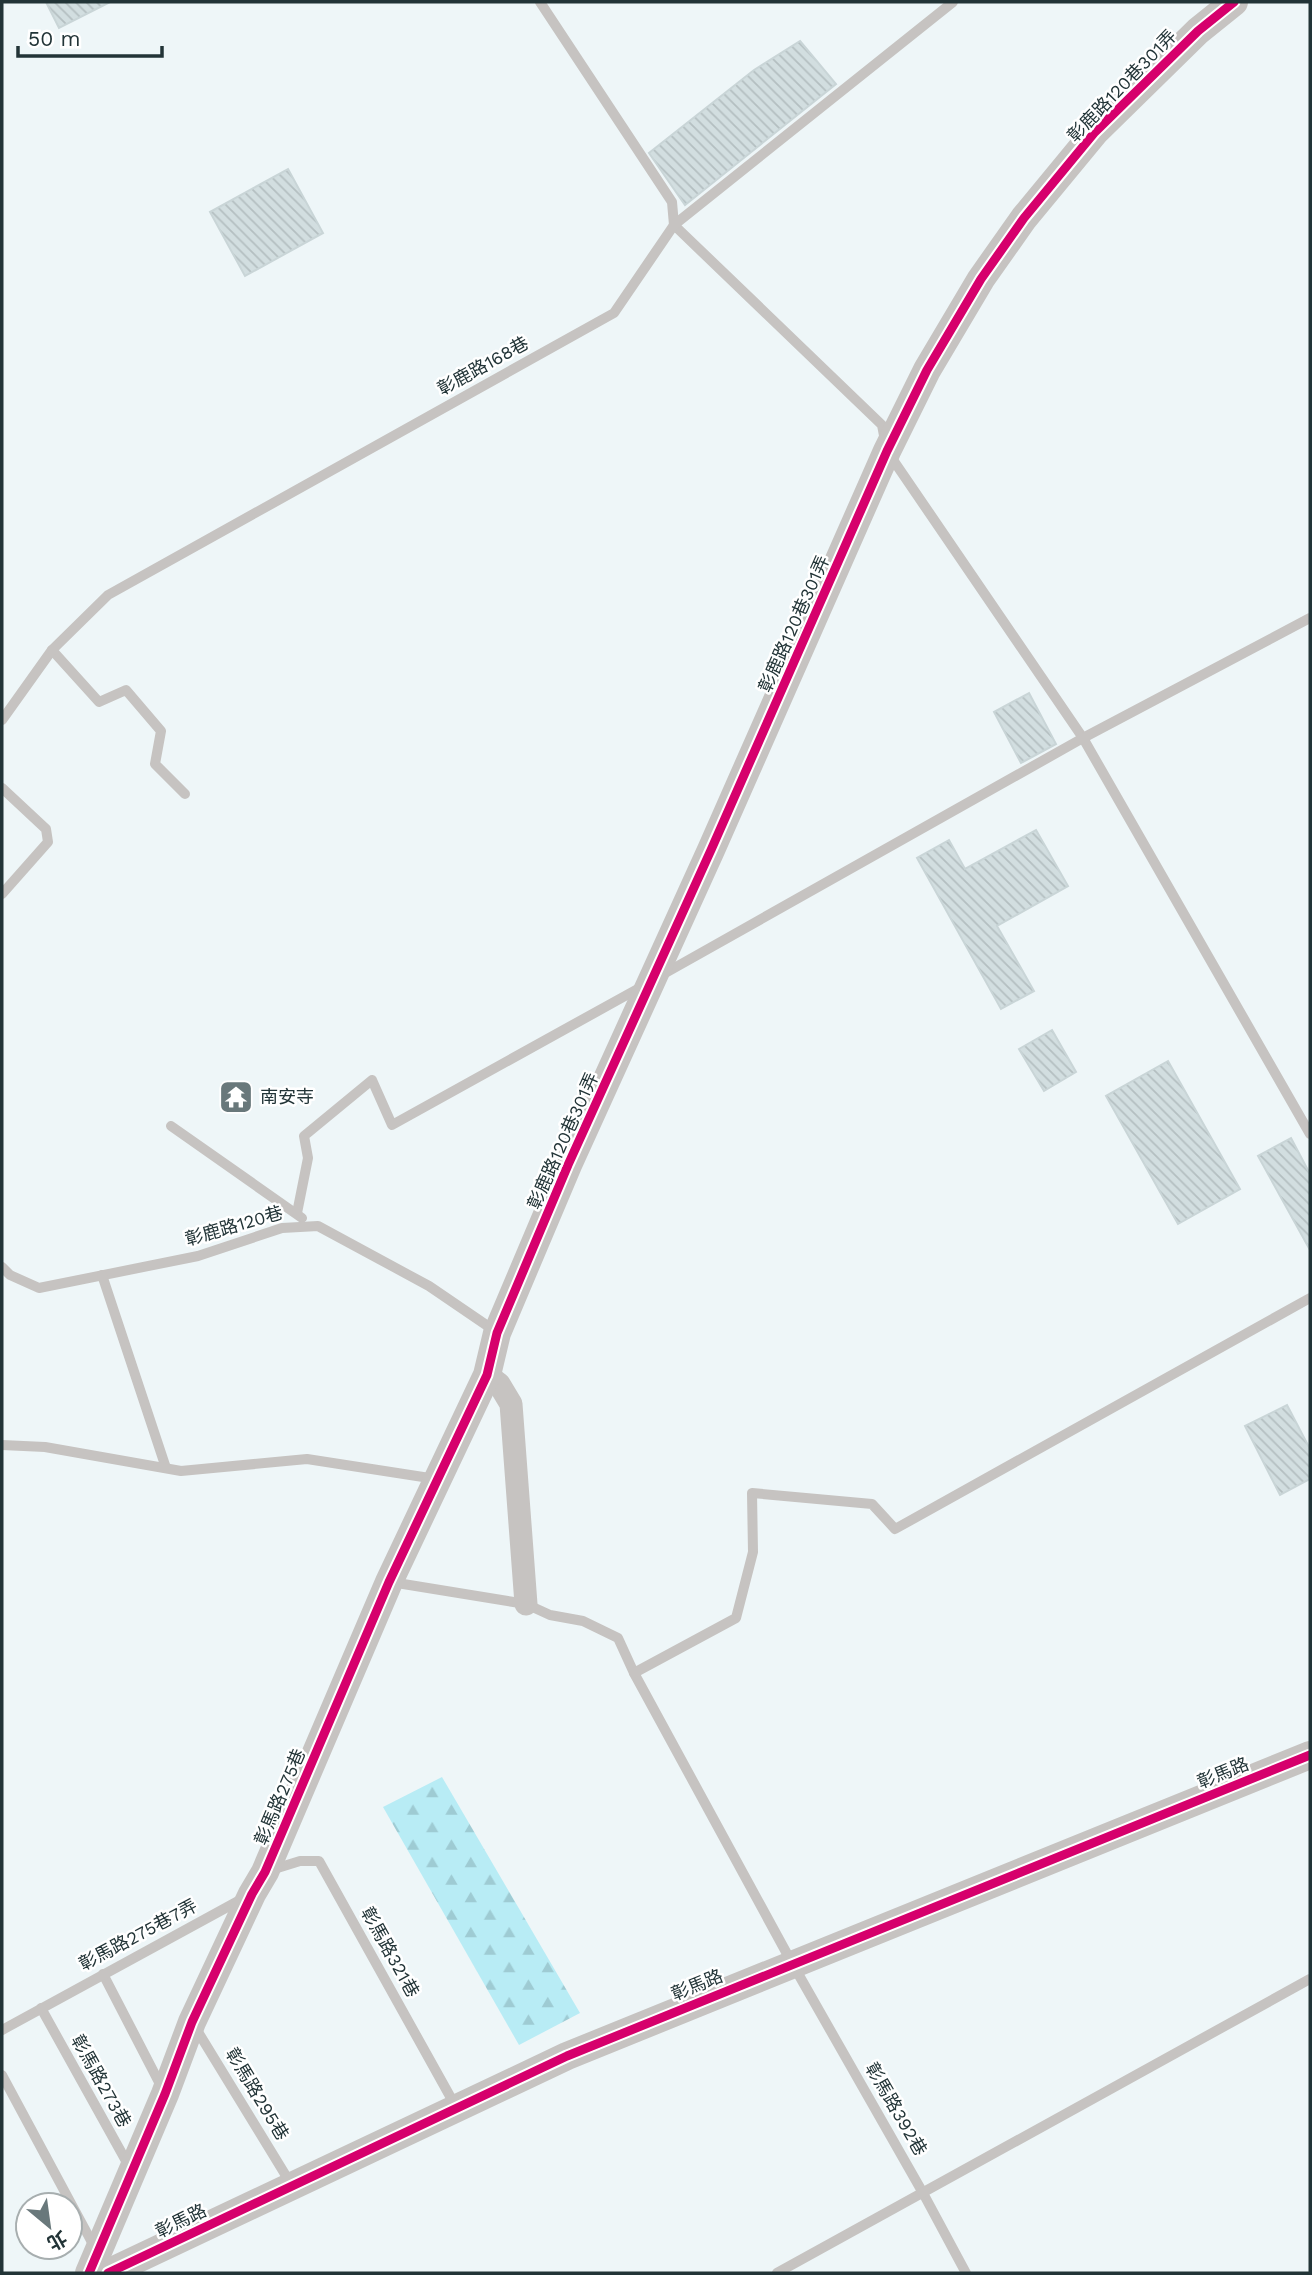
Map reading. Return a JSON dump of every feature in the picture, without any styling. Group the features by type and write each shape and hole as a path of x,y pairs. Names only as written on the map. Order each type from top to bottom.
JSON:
{"street":[{"name":"彰鹿路120巷301弄","path":"497,1333 568,1165 653,980 887,451 927,370 981,279 1024,218 1096,132 1198,31 1234,2"},
{"name":"彰馬路275巷","path":"98,2266 131,2171 165,2094 192,2022 259,1883 389,1581 487,1375 497,1333"},
{"path":"487,1375 499,1384 511,1404 526,1604"},
{"name":"彰馬路","path":"98,2266 292,2186 567,2056 1310,1755"}],"lane":[{"path":"540,2 672,202 674,225 882,425 887,451 1083,738 1310,1134"},
{"name":"彰鹿路168巷","path":"2,720 52,650 108,595 614,313 674,225 953,2"},
{"path":"297,1213 308,1158 304,1136 372,1080 392,1125 1083,738 1310,618"},
{"path":"52,650 99,702 126,690 161,731 155,764 185,794"},
{"path":"2,701 15,703"},
{"path":"2,788 46,829 48,836 48,842 2,894"},
{"path":"170,1126 297,1213 312,1227"},
{"name":"彰鹿路120巷","path":"2,1267 10,1275 39,1288 198,1256 282,1227 318,1226 429,1286 497,1333"},
{"path":"102,1275 166,1468"},
{"path":"634,1673 736,1618 753,1552 752,1493 872,1504 895,1529 1310,1297"},
{"path":"2,1445 46,1447 181,1471 307,1459 438,1480"},
{"name":"彰馬路392巷","path":"389,1581 526,1604 550,1615 583,1621 618,1638 634,1673 792,1963 966,2273"},
{"name":"彰馬路321巷","path":"259,1883 300,1861 319,1861 458,2109"},
{"name":"彰馬路275巷7弄","path":"2,2030 259,1883"},
{"path":"103,1974 165,2094"},
{"path":"778,2273 1310,1979"},
{"name":"彰馬路273巷","path":"41,2008 131,2171"},
{"name":"彰馬路295巷","path":"192,2022 292,2186"},
{"path":"2,2075 98,2266"}],"green space":[{"path":"442,1777 580,2013 519,2045 383,1807"}],"building":[{"path":"46,2 110,2 59,28"},
{"path":"800,41 836,84 685,205 649,153 754,70"},
{"path":"288,169 323,233 245,276 210,212"},
{"path":"1029,693 1056,744 1021,763 994,712"},
{"path":"1036,830 1068,886 997,926 1034,991 1001,1009 917,858 949,840 965,869"},
{"path":"1052,1030 1076,1072 1044,1091 1019,1049"},
{"path":"1168,1061 1240,1189 1178,1224 1106,1096"},
{"path":"1291,1138 1310,1174 1310,1250 1258,1156"},
{"path":"1287,1405 1310,1449 1310,1479 1280,1495 1245,1426"}],"cycle path":[{"path":"89,2273 165,2094 192,2022 265,1872 389,1582 487,1375 497,1333 568,1165 887,451 927,370 981,279 1024,218 1095,132 1198,31 1234,2"},
{"path":"108,2273 567,2056 1310,1755"}],"place":[{"name":"南安寺","path":"236,1097"}]}
